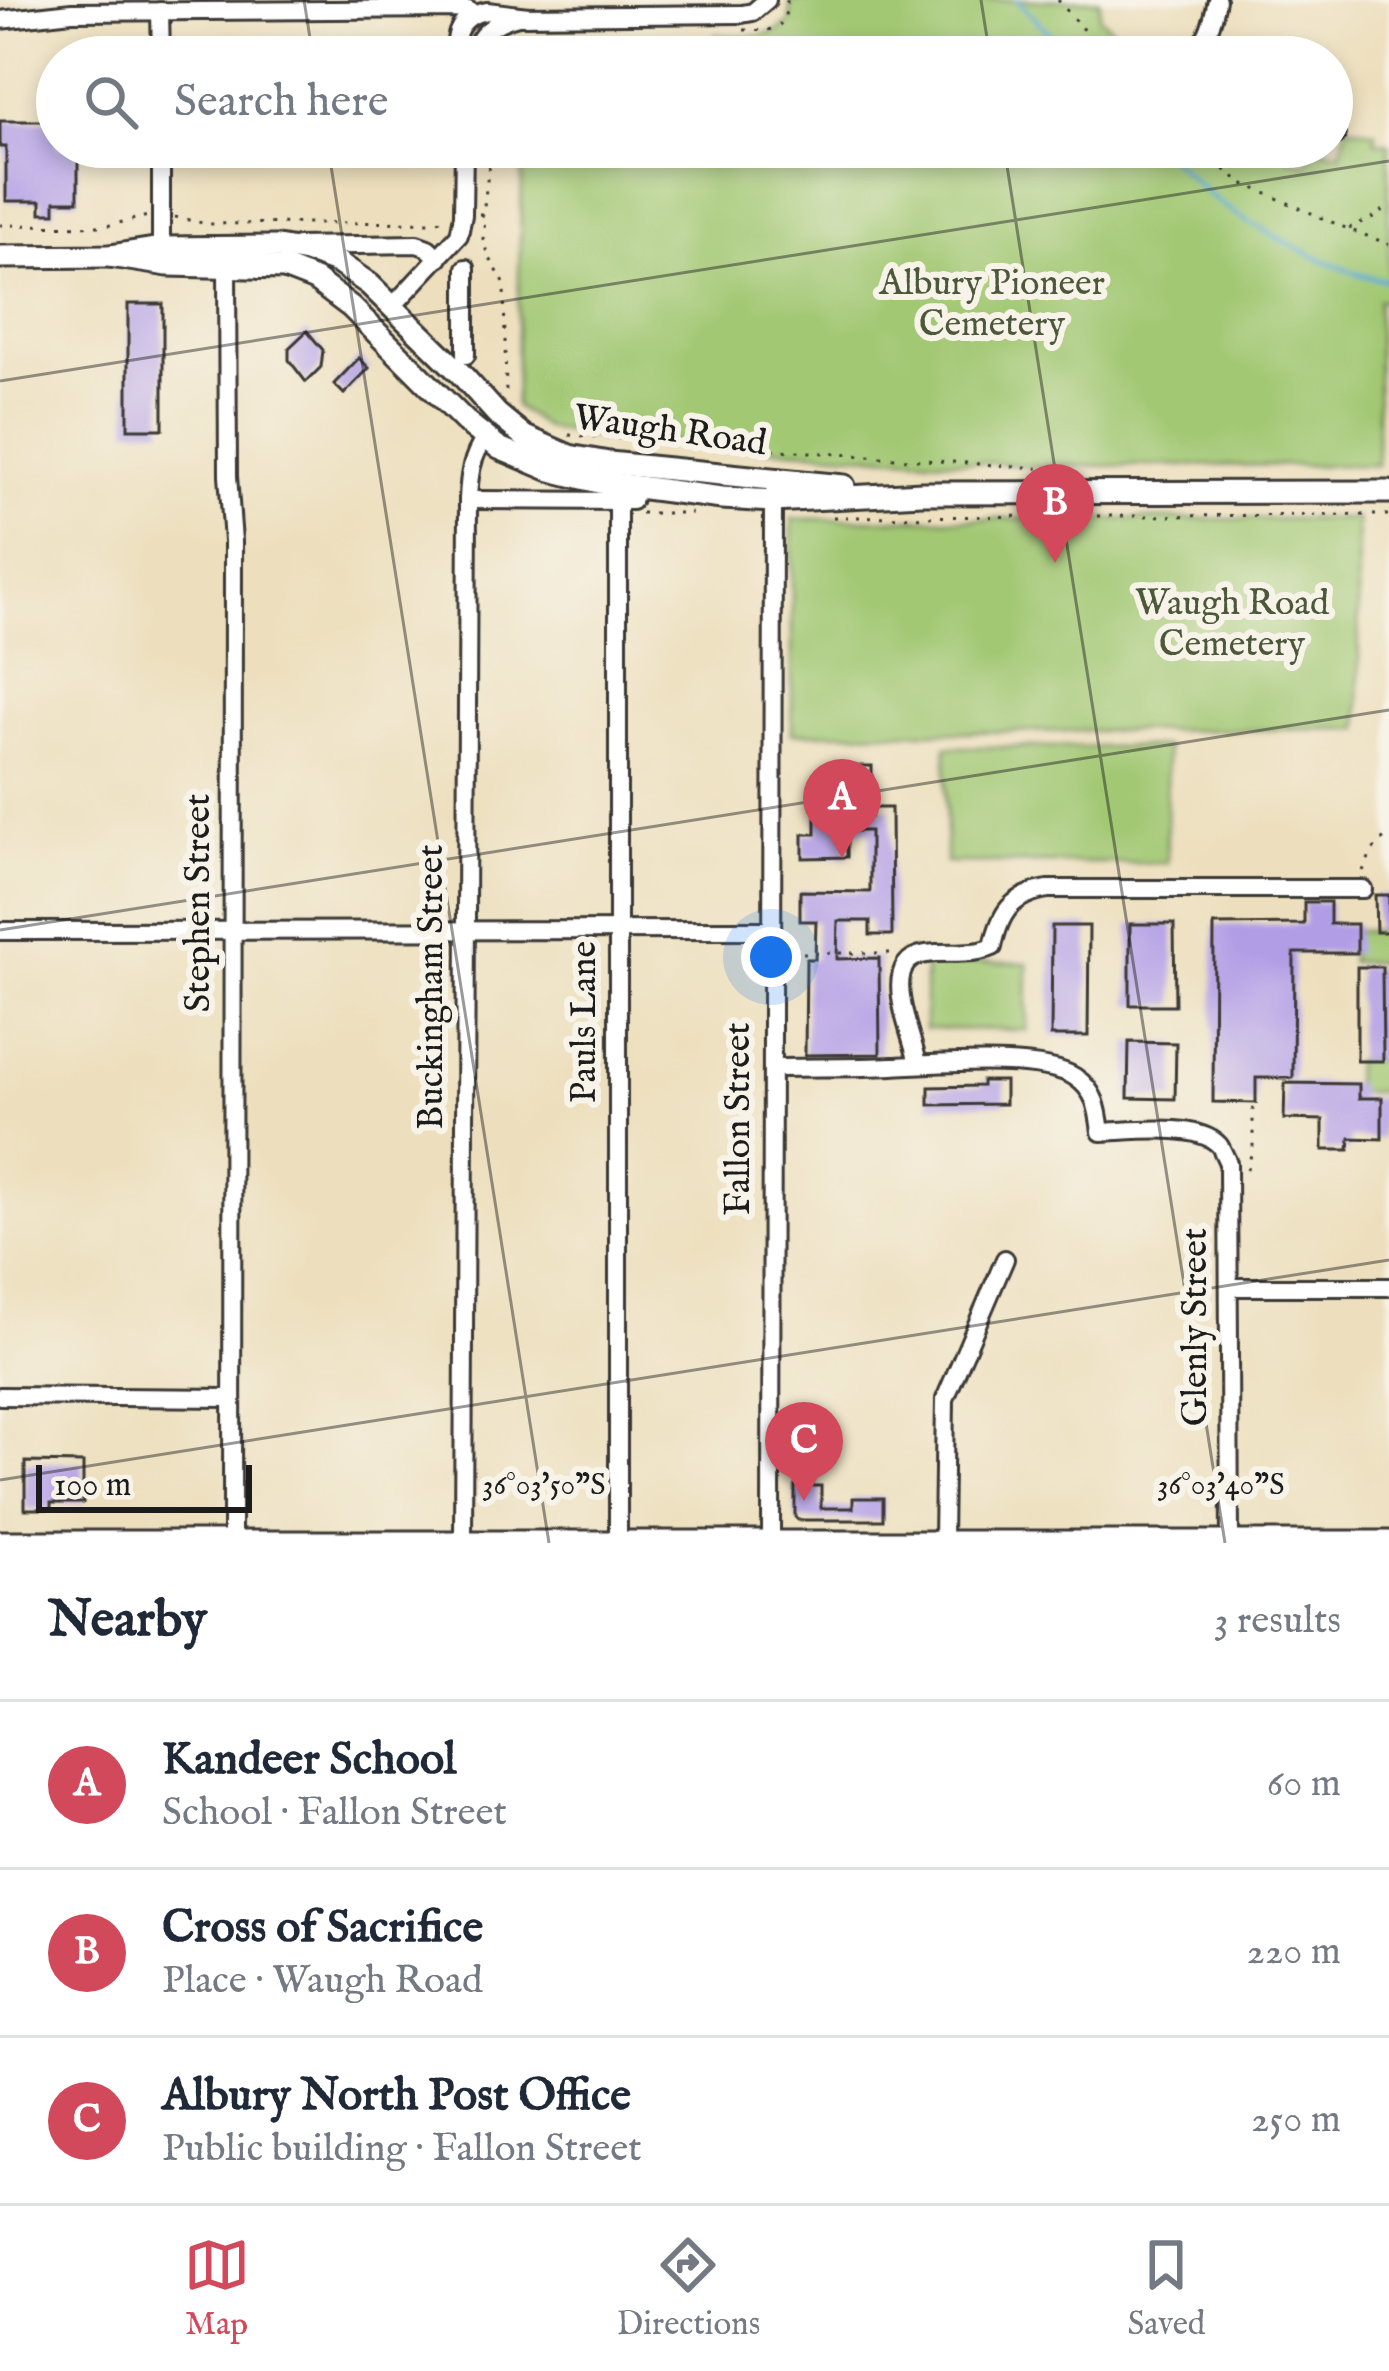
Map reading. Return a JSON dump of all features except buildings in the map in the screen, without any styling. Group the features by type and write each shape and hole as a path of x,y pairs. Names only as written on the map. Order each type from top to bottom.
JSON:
{"main road":[{"name":"Waugh Road","path":"110,256 161,248 278,247 337,262 393,306 496,414 525,437 569,456 774,490 1389,492"},
{"name":"Waugh Road","path":"110,256 168,265 266,266 298,273 332,291 485,438 551,470 599,482 722,498 774,490"},
{"path":"0,257 110,256"},
{"path":"372,328 393,306"},
{"path":"0,1542 1389,1542"}],"street":[{"path":"1208,36 1217,0"},
{"path":"457,36 464,21 487,11 529,16 742,14 764,3"},
{"path":"0,20 72,11 468,10 488,36 503,20 529,16"},
{"path":"160,11 160,36"},
{"path":"161,168 161,248"},
{"path":"393,306 473,215 467,168"},
{"path":"278,247 417,244 428,248 466,274 466,355"},
{"name":"Stephen Street","path":"227,265 233,541 232,1542"},
{"name":"Buckingham Street","path":"463,1541 468,500 474,454 485,438"},
{"name":"Waugh Road","path":"618,501 632,501 638,488"},
{"name":"Fallon Street","path":"771,1542 774,490"},
{"path":"468,500 618,501"},
{"name":"Pauls Lane","path":"618,501 618,1542"},
{"path":"772,1068 918,1064 899,988 906,964 916,956 993,947 1004,914 1029,892 1363,889"},
{"path":"0,931 771,930"},
{"name":"Glenly Street","path":"918,1064 1033,1065 1062,1070 1092,1092 1101,1132 1176,1130 1203,1135 1221,1147 1228,1163 1230,1540"},
{"path":"943,1540 945,1400 1005,1258"},
{"path":"1229,1287 1389,1286"},
{"path":"0,1396 230,1398"}],"path":[{"path":"1058,0 1088,36"},
{"path":"534,36 545,29"},
{"path":"473,215 485,168"},
{"path":"1223,168 1242,183 1389,244"},
{"path":"1348,229 1389,205"},
{"path":"338,225 485,218 487,253 504,283 506,397"},
{"path":"559,434 1037,468"},
{"path":"826,517 1389,515"},
{"path":"1363,889 1363,867 1389,833"},
{"path":"790,952 886,951 916,956"},
{"path":"1247,1170 1253,1147 1253,1103"}],"green space":[{"path":"790,0 1100,0 1100,17 1120,36 745,36 764,35 790,22"},
{"name":"Albury Pioneer Cemetery","path":"1353,127 1376,132 1375,141 1389,143 1389,301 1378,300 1377,465 1037,466 598,437 546,428 515,406 522,168 1353,168"},
{"name":"Waugh Road Cemetery","path":"792,519 1357,519 1360,729 792,733"},
{"path":"946,747 1166,747 1167,863 946,863"},
{"path":"1351,931 1389,931 1389,962 1350,962"},
{"path":"925,962 1028,963 1027,1030 925,1029"},
{"path":"1355,1061 1389,1061 1389,1092 1354,1092"}],"waterway":[{"path":"1017,0 1052,36"},
{"path":"1181,168 1232,211 1300,249 1349,271 1389,280"}],"place":[{"name":"Cross of Sacrifice","path":"1055,563"},
{"name":"Kandeer School","path":"842,858"},
{"name":"Albury North Post Office","path":"804,1501"}]}
